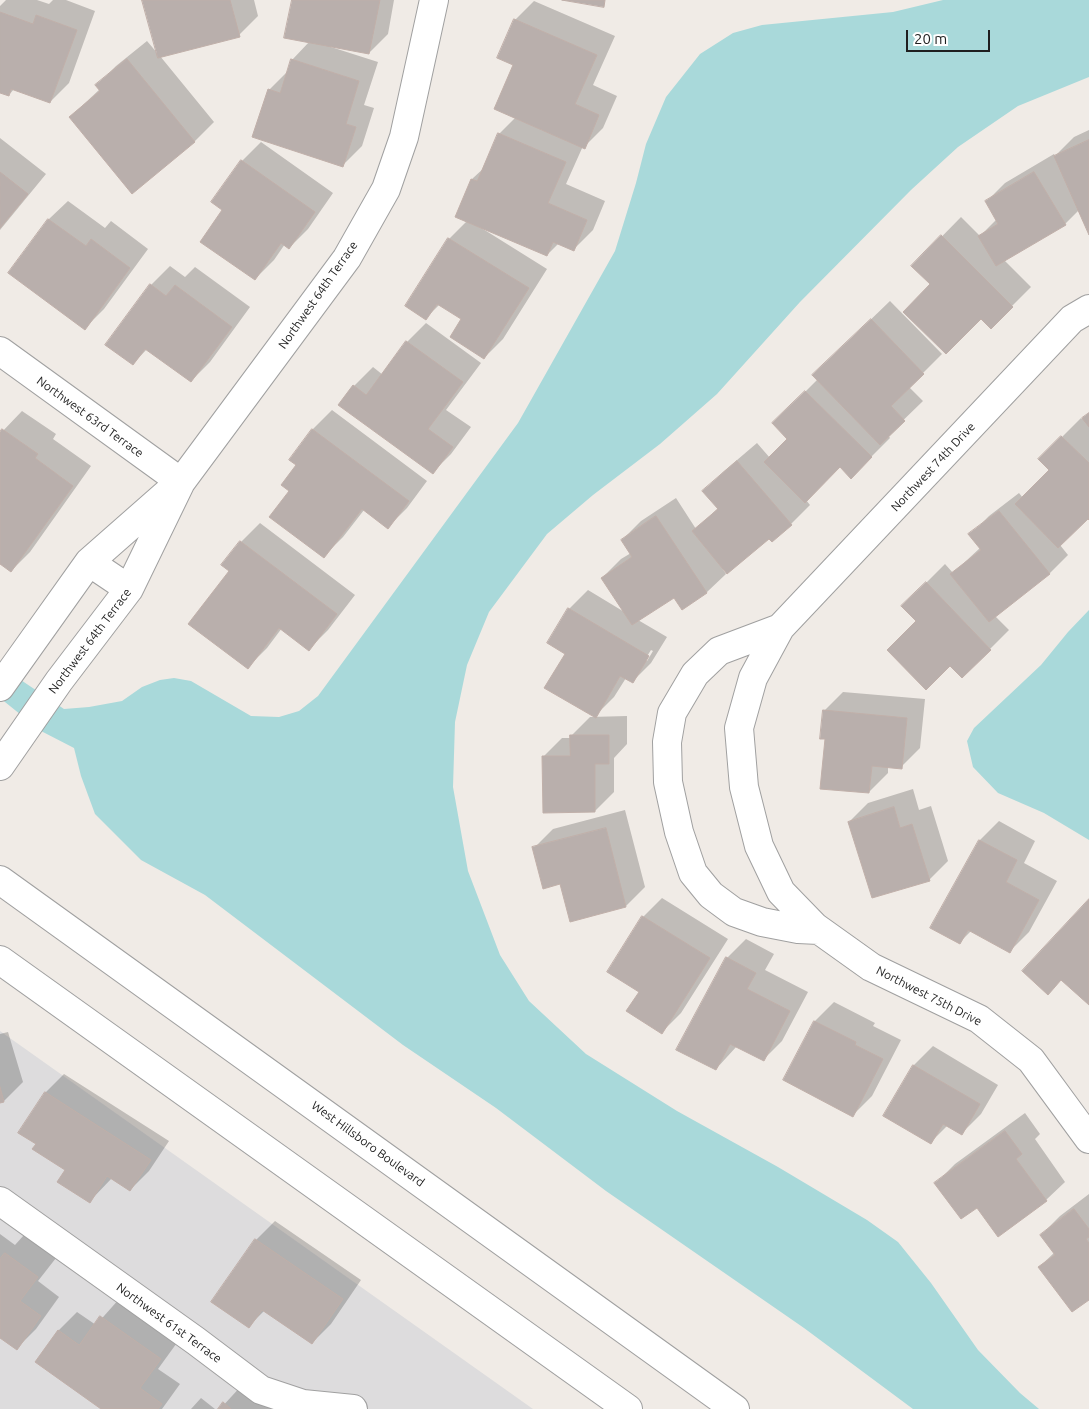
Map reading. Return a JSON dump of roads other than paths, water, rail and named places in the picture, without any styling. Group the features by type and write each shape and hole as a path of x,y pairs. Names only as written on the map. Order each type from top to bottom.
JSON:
{"street":[{"name":"Northwest 64th Terrace","path":"0,766 59,681 130,589 181,482 347,258 386,189 404,137 434,0"},
{"name":"Northwest 74th Drive","path":"744,787 739,728 752,678 780,628 1072,319 1089,309"},
{"name":"Northwest 63rd Terrace","path":"0,352 181,482"},
{"name":"Northwest 64th Terrace","path":"0,687 89,562 181,482"},
{"path":"89,562 130,589"},
{"name":"Northwest 74th Drive","path":"780,628 719,651 695,674 672,713 667,742 668,782 679,832 693,873 712,894 734,912 762,922 798,929 819,930"},
{"name":"Northwest 75th Drive","path":"744,787 759,846 781,892 819,930 870,967 979,1019 1030,1060 1089,1139"},
{"name":"West Hillsboro Boulevard","path":"0,880 735,1409"},
{"path":"0,960 628,1409"},
{"name":"Northwest 61st Terrace","path":"0,1201 196,1341 261,1390 303,1404 354,1409"}],"water":[{"path":"943,0 1089,0 1089,77 1018,106 958,147 911,190 800,302 717,394 660,444 593,495 547,534 489,612 467,665 455,722 453,787 468,871 500,955 529,1001 586,1054 677,1111 778,1167 867,1220 898,1242 931,1283 978,1350 1020,1393 1039,1409 913,1409 804,1328 606,1191 496,1108 403,1045 205,895 141,860 95,814 81,776 74,748 41,731 0,698 0,666 64,709 122,701 142,687 160,680 174,678 191,681 251,716 279,717 299,711 318,696 518,423 615,251 646,144 666,97 700,54 733,33 762,25 893,12"},
{"path":"1089,610 1089,840 1044,813 998,793 973,767 967,741 974,728 1041,665"}]}
